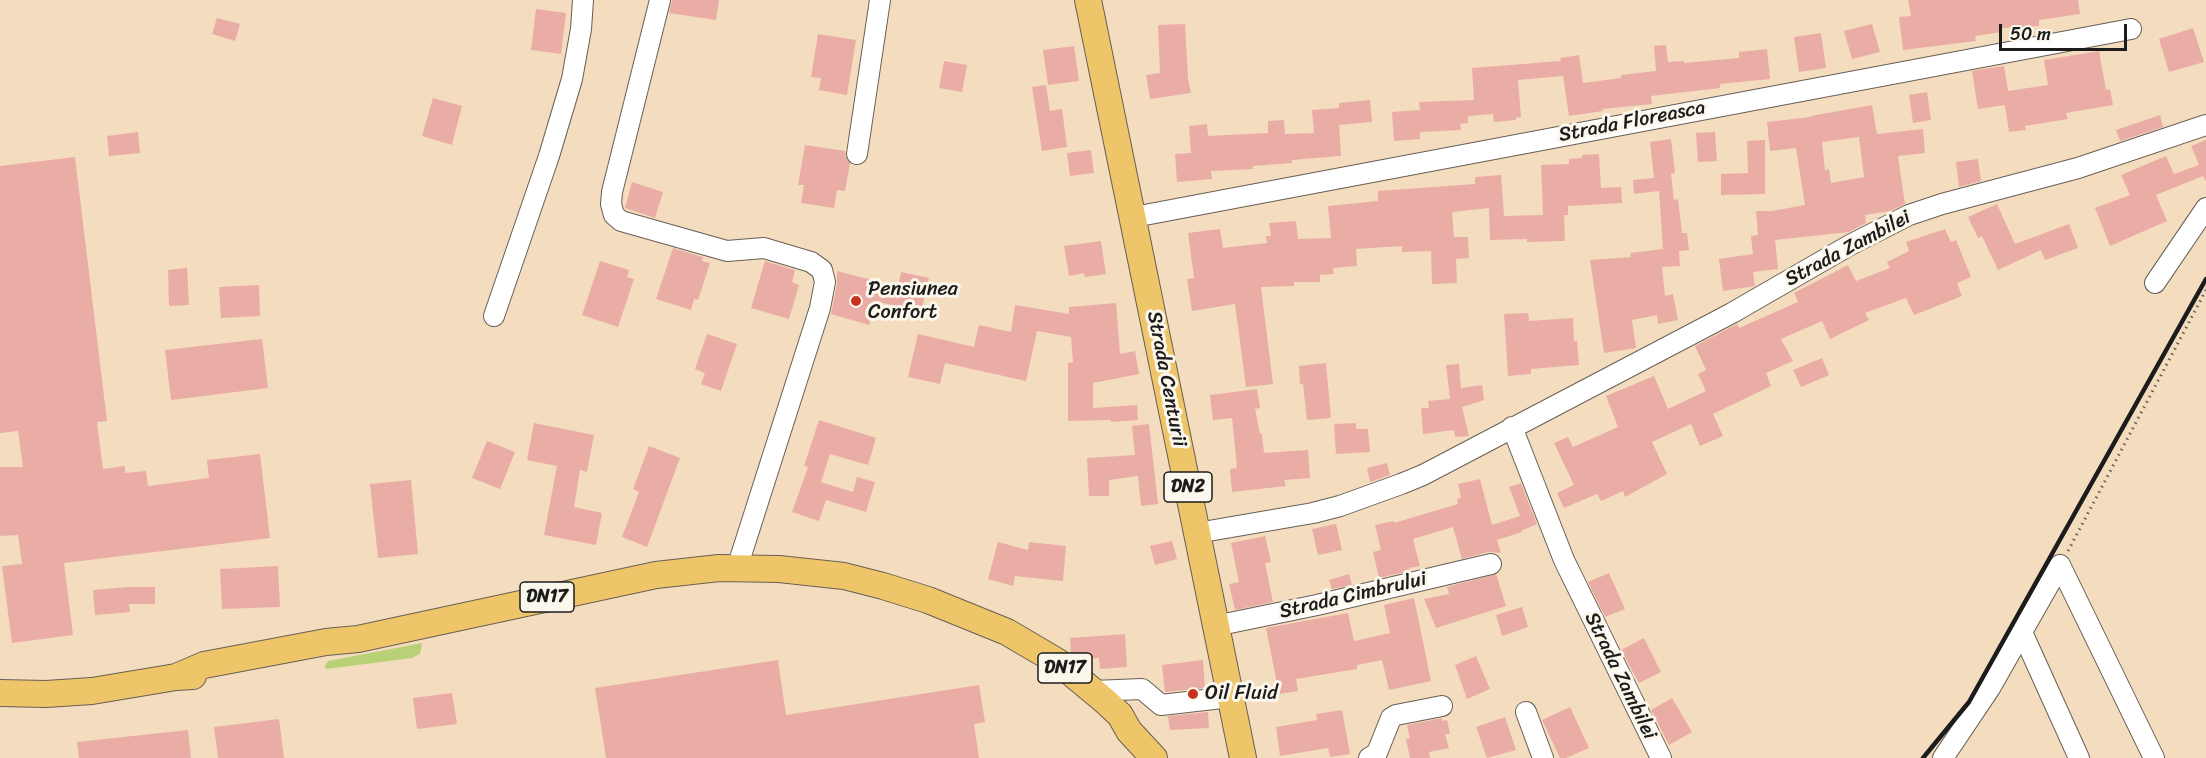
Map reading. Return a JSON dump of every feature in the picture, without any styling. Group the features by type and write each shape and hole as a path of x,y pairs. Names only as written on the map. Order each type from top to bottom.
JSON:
{"main road":[{"name":"Strada Centurii","path":"1088,0 1134,217 1242,757"},
{"name":"DN17","path":"0,693 46,694 92,691 176,677 205,676 314,655 358,639 656,575 737,568 779,569 844,576 928,600 1007,632 1050,657 1093,691 1120,715 1129,731"},
{"name":"DN17","path":"986,625 1001,640 1129,731 1154,758"}],"street":[{"path":"494,316 549,156 572,79 581,29 583,0"},
{"path":"660,0 612,192 611,204 614,215 621,221 727,251 764,248 811,262 822,270 825,282 820,308 737,568"},
{"path":"857,154 880,0"},
{"name":"Strada Floreasca","path":"1134,217 2131,29"},
{"name":"Strada Zambilei","path":"1197,533 1313,513 1377,494 1423,475 1732,313 1850,245 1909,215 2078,168 2206,124"},
{"path":"2155,283 2206,208"},
{"name":"Strada Zambilei","path":"1512,427 1564,560 1661,758"},
{"name":"Strada Cimbrului","path":"1215,626 1317,605 1491,564"},
{"path":"1942,758 1990,688 2060,565"},
{"path":"2060,565 2154,758"},
{"path":"2022,632 2079,758"},
{"path":"1093,691 1142,689 1161,705 1231,697"},
{"path":"1369,758 1377,753 1391,718 1442,706"},
{"path":"1526,712 1543,758"}],"path":[{"path":"2060,565 2206,290"}],"green space":[{"path":"422,643 420,654 412,658 326,669 325,666 328,661"}],"building":[{"path":"672,0 719,0 716,20 669,13"},
{"path":"1908,0 2078,0 2080,14 2039,20 2039,26 2002,28 2002,32 1975,36 1976,41 1903,50 1899,17 1911,16"},
{"path":"536,9 566,13 561,54 531,50"},
{"path":"217,18 240,24 235,41 212,34"},
{"path":"1185,24 1191,93 1150,99 1146,75 1160,73 1158,25"},
{"path":"1872,24 1880,52 1852,59 1844,31"},
{"path":"2193,28 2204,62 2169,72 2159,39"},
{"path":"1821,33 1826,68 1799,72 1794,37"},
{"path":"818,34 856,40 847,95 819,90 821,78 811,77"},
{"path":"1666,45 1668,62 1684,61 1684,63 1739,58 1739,52 1767,49 1770,79 1720,84 1720,88 1651,96 1652,104 1602,109 1603,111 1569,116 1563,76 1518,80 1521,117 1516,120 1494,122 1493,114 1468,116 1468,123 1460,124 1461,130 1420,132 1420,139 1394,141 1392,112 1420,110 1419,102 1474,100 1472,68 1561,61 1560,58 1579,55 1583,83 1656,71 1654,46"},
{"path":"1074,46 1079,81 1048,85 1043,50"},
{"path":"2099,51 2106,90 2110,89 2113,105 2066,113 2068,119 2025,126 2026,130 2009,132 2005,105 1978,109 1972,71 2004,66 2008,91 2048,85 2044,60"},
{"path":"944,61 967,65 962,92 939,88"},
{"path":"1046,85 1050,111 1062,109 1067,147 1042,151 1032,87"},
{"path":"1927,92 1931,120 1913,123 1909,95"},
{"path":"433,98 462,106 452,145 422,136"},
{"path":"1370,100 1372,122 1339,125 1341,156 1292,160 1292,163 1253,166 1253,169 1211,171 1212,179 1177,182 1175,154 1191,153 1189,126 1207,124 1208,136 1268,133 1268,121 1284,120 1285,134 1314,133 1312,110 1339,108 1339,103"},
{"path":"1872,105 1877,134 1923,129 1925,153 1898,156 1905,204 1890,211 1865,215 1866,223 1849,232 1775,240 1778,269 1753,272 1755,286 1723,291 1719,259 1753,254 1751,236 1758,235 1756,211 1772,211 1805,205 1796,148 1770,151 1767,122","holes":["1859,137 1864,177 1831,183 1829,169 1825,170 1822,142"]},
{"path":"2160,115 2163,127 2120,141 2116,130"},
{"path":"138,132 140,153 109,156 107,136"},
{"path":"1715,132 1717,161 1698,162 1696,133"},
{"path":"1671,139 1675,173 1671,174 1674,200 1678,199 1682,233 1687,233 1689,250 1679,251 1680,266 1662,267 1665,296 1673,294 1678,320 1658,324 1657,315 1632,320 1636,348 1604,353 1590,260 1631,257 1630,253 1663,249 1659,191 1634,194 1633,180 1654,178 1650,142"},
{"path":"1765,140 1765,194 1721,195 1721,174 1748,173 1747,141"},
{"path":"2206,140 2206,181 2203,176 2156,195 2167,221 2110,246 2095,208 2130,195 2121,175 2166,156 2174,174 2199,165 2191,146"},
{"path":"805,145 845,151 850,163 845,191 837,190 834,208 801,203 804,185 798,185"},
{"path":"1091,150 1094,173 1070,176 1067,153"},
{"path":"1599,154 1601,188 1621,187 1622,203 1568,206 1568,215 1564,215 1565,241 1490,240 1489,208 1452,212 1454,237 1468,237 1469,258 1456,259 1457,283 1432,284 1431,251 1402,252 1402,246 1356,249 1357,266 1333,268 1334,274 1320,275 1320,282 1294,282 1294,286 1261,287 1273,384 1246,387 1235,304 1192,311 1187,279 1194,278 1188,233 1220,229 1223,248 1267,243 1266,236 1271,236 1269,223 1296,221 1298,239 1331,238 1328,206 1378,201 1378,191 1475,184 1475,177 1501,175 1504,216 1543,215 1541,165 1569,164 1569,159 1582,158 1582,155"},
{"path":"75,157 107,421 97,422 103,469 125,466 125,473 146,471 148,486 209,478 207,460 260,454 270,538 64,563 73,635 12,643 2,566 22,564 18,535 0,536 0,467 23,467 18,431 0,433 0,166"},
{"path":"1978,159 1981,181 1959,187 1956,162"},
{"path":"632,182 663,192 655,218 625,208"},
{"path":"1997,204 2015,244 2069,224 2078,248 2045,260 2041,250 1998,270 1982,236 1978,238 1968,217"},
{"path":"1945,229 1951,242 1956,240 1971,277 1957,283 1962,296 1914,315 1906,298 1865,313 1869,320 1830,339 1822,321 1781,339 1793,361 1766,373 1771,386 1713,414 1723,436 1700,446 1691,424 1652,442 1667,474 1625,497 1623,491 1601,501 1597,494 1564,508 1557,493 1574,485 1554,443 1568,437 1573,447 1618,427 1606,396 1654,376 1668,409 1706,391 1698,374 1706,370 1695,346 1737,324 1739,328 1798,302 1794,293 1848,265 1856,281 1890,268 1887,262 1909,251 1906,242"},
{"path":"1101,241 1106,274 1085,277 1084,273 1069,276 1064,246"},
{"path":"673,248 703,257 702,261 710,263 698,300 694,299 691,310 656,299"},
{"path":"600,261 629,270 627,277 634,279 618,327 582,315"},
{"path":"765,261 795,270 792,282 799,285 789,319 751,308"},
{"path":"187,268 189,305 169,306 168,270"},
{"path":"837,271 898,287 901,272 929,278 921,312 875,301 869,325 831,314"},
{"path":"259,285 260,316 221,318 219,287"},
{"path":"1116,303 1120,354 1135,351 1139,374 1093,383 1093,408 1137,405 1138,420 1068,421 1068,363 1073,362 1071,337 1037,331 1026,381 945,363 940,384 908,377 918,334 974,347 979,325 1011,332 1015,305 1069,314 1069,307"},
{"path":"1528,313 1529,321 1573,318 1574,341 1577,341 1579,365 1531,369 1531,374 1508,376 1504,314"},
{"path":"707,334 737,344 721,391 701,384 705,373 695,369"},
{"path":"262,339 268,388 171,400 165,350"},
{"path":"1822,358 1829,375 1801,387 1793,370"},
{"path":"1326,363 1331,418 1307,420 1299,366"},
{"path":"1459,364 1461,388 1482,385 1484,400 1462,407 1469,436 1455,437 1454,430 1423,434 1421,408 1429,408 1428,401 1450,399 1446,365"},
{"path":"1257,389 1260,408 1255,409 1260,434 1262,434 1264,453 1308,450 1310,478 1284,480 1286,486 1232,492 1230,469 1237,468 1232,418 1213,420 1210,395"},
{"path":"819,420 876,438 868,465 830,454 821,482 853,492 857,477 875,482 866,512 826,500 819,521 792,512 808,467 804,466"},
{"path":"534,423 594,435 587,472 580,470 574,507 602,513 596,545 544,535 557,466 527,460"},
{"path":"1356,423 1356,429 1368,429 1370,452 1336,454 1334,424"},
{"path":"1149,424 1158,504 1141,506 1138,476 1109,480 1109,496 1089,496 1087,458 1135,455 1132,426"},
{"path":"487,441 515,452 500,489 472,478"},
{"path":"649,446 680,458 647,547 622,537 639,492 633,489"},
{"path":"1387,463 1390,475 1370,482 1367,468"},
{"path":"1480,479 1492,525 1520,516 1509,487 1521,483 1537,524 1522,532 1497,540 1501,553 1488,552 1462,559 1453,527 1413,539 1420,566 1409,568 1410,571 1379,578 1373,552 1381,550 1375,525 1394,521 1394,523 1458,504 1457,499 1461,498 1458,484"},
{"path":"411,480 418,554 378,558 370,484"},
{"path":"1336,524 1342,550 1318,555 1312,529"},
{"path":"1265,536 1271,562 1265,563 1273,602 1235,610 1229,584 1239,582 1231,543"},
{"path":"1172,541 1177,559 1155,565 1150,546"},
{"path":"998,542 1028,550 1029,542 1066,546 1063,581 1015,576 1013,586 988,579"},
{"path":"278,566 280,607 222,609 220,569"},
{"path":"1609,573 1625,609 1605,617 1588,582"},
{"path":"1349,574 1352,585 1332,589 1329,580"},
{"path":"1496,574 1506,606 1436,628 1424,599 1449,594 1447,587"},
{"path":"155,587 155,604 129,604 130,612 95,615 93,590"},
{"path":"1414,598 1431,681 1389,690 1382,660 1357,665 1357,669 1296,679 1298,691 1279,694 1266,628 1348,613 1354,641 1390,633 1384,605"},
{"path":"1522,607 1528,627 1502,636 1496,615"},
{"path":"1125,634 1127,667 1100,669 1099,658 1080,659 1071,653 1070,638"},
{"path":"1644,638 1661,672 1639,683 1621,650"},
{"path":"1476,656 1490,689 1467,699 1455,665"},
{"path":"778,660 786,715 979,685 985,722 974,724 979,758 606,758 595,688"},
{"path":"1203,660 1205,688 1165,692 1162,665"},
{"path":"452,693 457,724 417,729 413,698"},
{"path":"1672,698 1692,732 1669,745 1651,710"},
{"path":"1570,707 1589,748 1566,758 1560,758 1542,720"},
{"path":"1342,710 1350,754 1330,757 1328,748 1280,756 1276,727 1317,720 1316,714"},
{"path":"1208,712 1209,728 1170,730 1168,716"},
{"path":"1505,717 1516,750 1487,758 1476,727"},
{"path":"1442,718 1442,721 1447,720 1450,734 1445,734 1449,748 1429,752 1430,758 1410,758 1406,739 1410,738 1407,725"},
{"path":"279,719 284,758 218,758 214,727"},
{"path":"188,730 191,758 79,758 77,742"}],"railway":[{"path":"1923,758 1969,702 2206,279"}],"place":[{"name":"Pensiunea Confort","path":"856,301"},
{"name":"Oil Fluid","path":"1193,694"}]}
